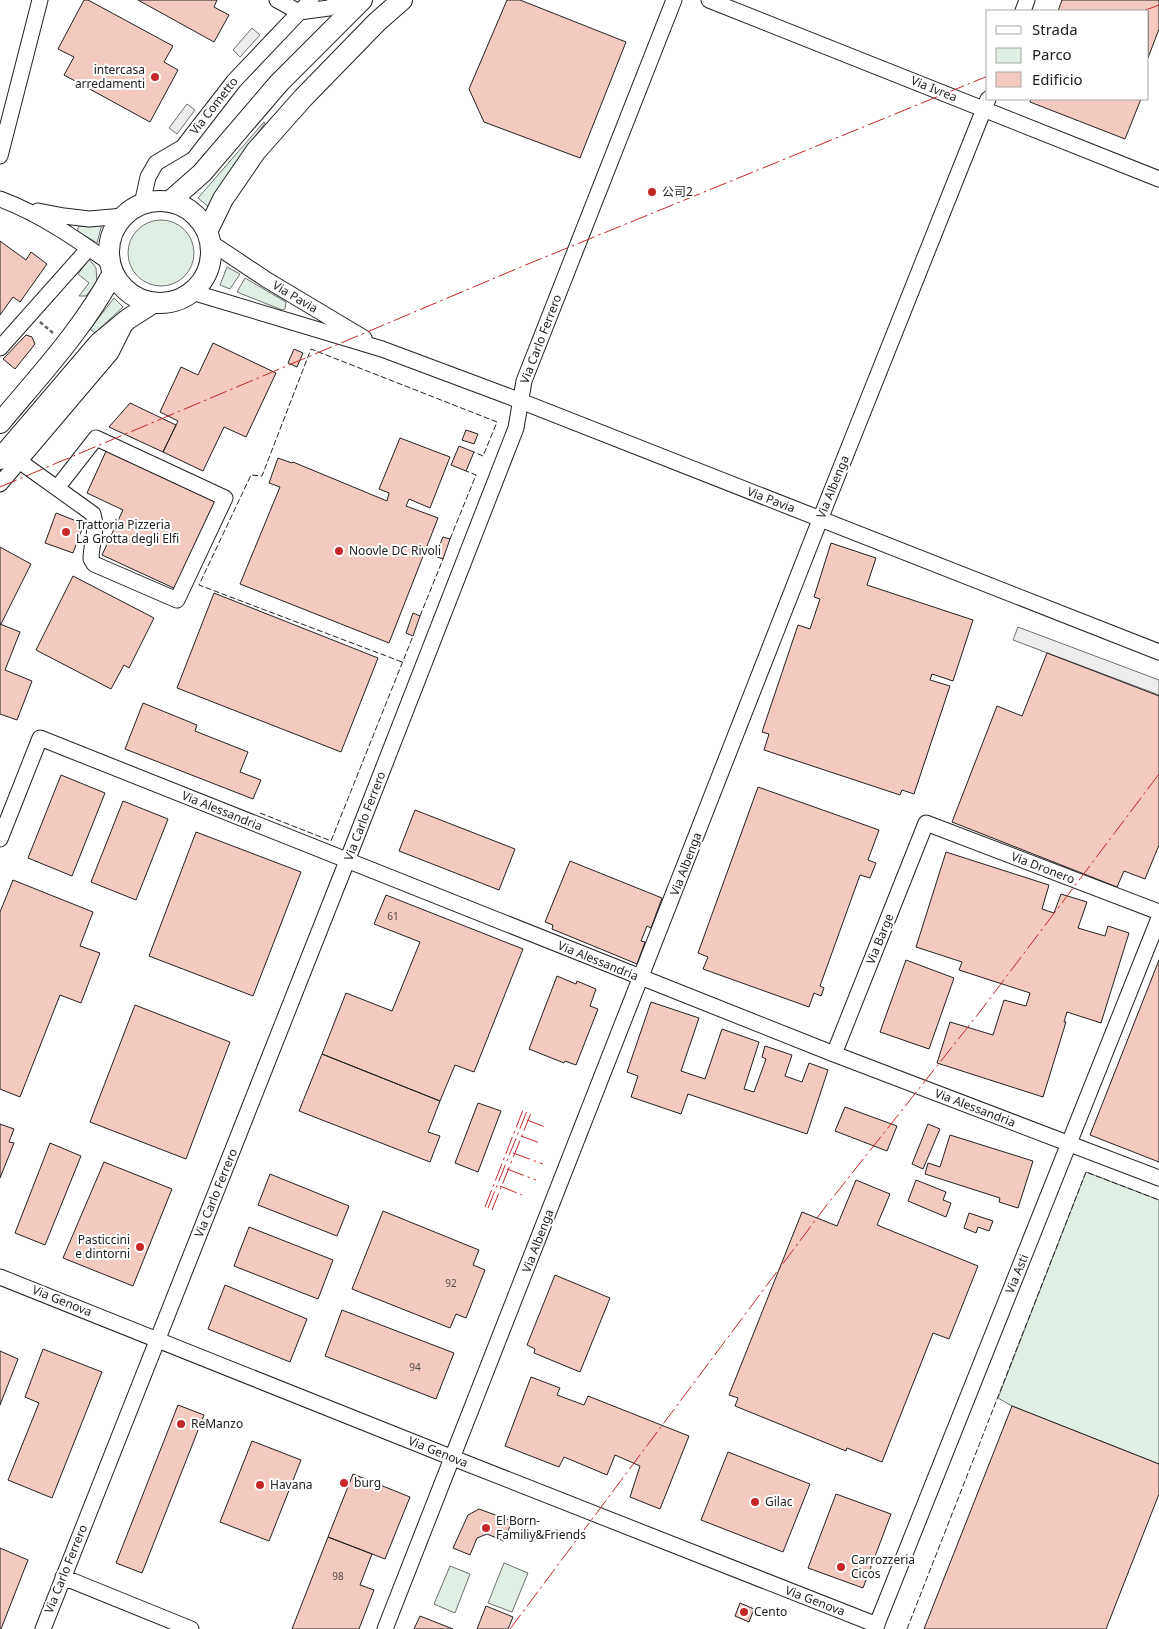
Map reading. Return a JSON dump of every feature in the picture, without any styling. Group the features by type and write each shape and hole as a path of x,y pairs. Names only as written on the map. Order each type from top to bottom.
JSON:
{"main road":[{"path":"169,202 202,173 279,83 362,0"},
{"path":"209,237 223,199 256,151 303,98 377,22 402,0"},
{"path":"154,201 169,202 185,207 198,218 209,237 211,256 208,270 202,282 192,292 180,299 167,303 152,303 136,298 122,287 112,268 109,246 114,230 124,216 142,204 154,201"},
{"path":"0,423 66,344 98,301 112,268"},
{"path":"10,460 99,343 128,319 152,303"}],"street":[{"path":"0,156 40,0"},
{"path":"276,0 299,12 330,8 342,0"},
{"name":"Via Cometto","path":"142,204 148,177 156,163 183,146 234,81 311,0"},
{"name":"Via Carlo Ferrero","path":"43,1629 348,861 516,428 524,381 674,0"},
{"name":"Via Ivrea","path":"709,0 986,104 1159,179"},
{"name":"Via Albenga","path":"385,1629 820,519 986,104"},
{"path":"0,199 24,208 64,216 89,219 124,216"},
{"path":"24,208 89,248 112,268"},
{"name":"Via Pavia","path":"209,237 267,280 382,349"},
{"path":"0,348 89,248"},
{"name":"Via Pavia","path":"192,292 382,349 521,401 1159,652"},
{"path":"0,484 10,460 57,488 93,514 95,534 90,553 94,564 177,600 225,498 96,438 57,488"},
{"name":"Via Alessandria","path":"0,839 40,738 834,1054 1159,1178"},
{"name":"Via Dronero","path":"926,823 1159,912"},
{"name":"Via Barge","path":"834,1054 926,823"},
{"name":"Via Asti","path":"876,1627 1159,918"},
{"name":"Via Genova","path":"0,1277 876,1627"},
{"path":"63,1577 191,1629"}],"path":[{"path":"30,314 66,344"}],"green space":[{"path":"264,122 228,175 209,207 198,198"},
{"path":"161,220 174,223 184,230 191,240 194,253 191,266 184,276 174,283 161,286 148,283 138,276 131,266 128,253 131,240 138,230 148,223"},
{"path":"102,224 97,243 77,231 79,226"},
{"path":"89,259 96,268 97,282 86,296 79,296 89,283 78,274"},
{"path":"227,267 240,274 230,289 220,285"},
{"path":"245,278 286,302 285,309 282,310 237,292"},
{"path":"114,298 123,307 95,333 90,329"},
{"path":"1086,1172 1159,1200 1159,1464 1012,1406 998,1398"},
{"path":"504,1563 528,1573 512,1612 488,1603"},
{"path":"450,1566 470,1574 455,1613 434,1604"}],"shaded area":[{"path":"252,28 260,35 240,57 233,50"},
{"path":"187,104 195,110 177,134 169,128"},
{"path":"1018,627 1159,680 1159,695 1013,640"}],"building":[{"path":"84,0 88,0 173,46 164,62 178,70 150,122 64,75 74,57 58,49"},
{"path":"138,0 217,0 214,7 229,15 214,42"},
{"path":"507,0 520,0 626,42 580,158 484,122 469,89"},
{"path":"1062,0 1159,0 1159,29 1149,55 1149,10 1058,10"},
{"path":"1031,100 1141,100 1125,139 1030,102"},
{"path":"0,241 26,260 31,252 47,264 20,302 13,297 0,315"},
{"path":"26,335 32,337 35,344 15,369 3,359"},
{"path":"213,343 276,373 246,437 224,427 203,471 163,452 178,421 160,412 181,367 198,375"},
{"path":"294,349 303,353 297,367 288,363"},
{"path":"130,403 176,425 163,452 109,427"},
{"path":"466,430 478,434 474,444 462,440"},
{"name":"Noovle DC Rivoli","path":"400,438 450,457 430,508 409,499 406,506 438,518 389,643 240,584 280,487 269,483 278,458 293,462 387,501 389,493 379,489"},
{"path":"459,446 474,452 466,471 451,465"},
{"path":"107,449 220,501 178,590 102,555 123,510 87,493"},
{"path":"56,513 84,524 73,553 45,543"},
{"path":"443,537 450,539 443,559 435,556"},
{"path":"831,543 876,558 867,585 973,620 953,681 932,674 930,680 950,686 914,794 902,790 900,795 764,750 769,734 762,732 798,625 810,629 820,599 814,597"},
{"path":"0,547 31,564 1,624 0,624"},
{"path":"73,576 154,618 129,668 124,665 111,689 36,650"},
{"path":"214,593 378,658 341,752 177,688"},
{"path":"413,613 420,616 413,636 406,633"},
{"path":"0,624 20,632 5,670 32,681 17,720 0,714"},
{"path":"1047,653 1159,696 1159,845 1145,879 1124,871 1117,887 952,822 997,706 1022,716"},
{"path":"143,703 197,725 195,731 248,752 240,772 261,780 253,799 125,749"},
{"path":"61,775 105,793 72,876 28,858"},
{"path":"758,787 879,830 868,860 876,863 870,878 860,875 820,986 824,988 821,996 814,993 809,1007 703,969 708,957 698,953"},
{"path":"123,801 168,819 136,900 91,882"},
{"path":"415,810 515,849 499,890 399,851"},
{"path":"196,832 301,872 253,996 149,956"},
{"path":"946,852 1049,885 1042,909 1054,913 1061,894 1087,902 1078,928 1105,936 1108,926 1129,933 1101,1023 1067,1012 1064,1022 1066,1022 1043,1097 937,1063 950,1022 993,1035 1004,1000 1026,1006 1030,993 959,970 962,962 916,947"},
{"path":"570,861 662,898 651,928 647,926 641,941 645,942 637,964 552,929 553,925 545,922"},
{"path":"13,880 93,912 80,946 100,953 81,1003 60,995 20,1097 0,1089 0,912"},
{"path":"386,895 523,949 474,1072 455,1065 440,1101 322,1054 346,993 392,1011 420,942 374,924"},
{"path":"906,960 954,978 929,1049 880,1032"},
{"path":"1159,960 1159,1162 1090,1135"},
{"path":"557,976 576,984 577,981 596,989 590,1006 598,1009 576,1065 565,1061 564,1063 529,1049"},
{"path":"651,1002 699,1018 681,1071 705,1079 722,1029 759,1042 744,1089 754,1092 766,1059 762,1057 765,1046 792,1055 785,1076 802,1082 809,1063 828,1070 807,1134 688,1094 681,1114 631,1097 638,1076 627,1072"},
{"path":"135,1005 230,1042 186,1159 90,1122"},
{"path":"322,1054 440,1101 428,1132 440,1136 430,1162 299,1111"},
{"path":"478,1103 501,1111 478,1172 455,1163"},
{"path":"845,1107 897,1126 887,1151 835,1131"},
{"path":"0,1124 14,1129 9,1142 14,1143 0,1178"},
{"path":"928,1124 940,1129 923,1169 912,1164"},
{"path":"950,1135 1033,1161 1018,1208 999,1202 1000,1198 925,1174 928,1163 940,1167"},
{"path":"50,1143 81,1156 45,1245 15,1233"},
{"path":"104,1162 172,1189 133,1286 63,1258"},
{"path":"270,1174 349,1206 337,1236 258,1205"},
{"path":"856,1180 890,1194 877,1225 978,1266 949,1339 933,1333 882,1462 847,1448 846,1451 735,1406 738,1398 729,1395 802,1212 837,1226"},
{"path":"916,1180 946,1192 943,1200 951,1203 946,1217 908,1201"},
{"path":"383,1211 479,1250 473,1265 485,1270 466,1318 456,1314 450,1328 352,1289"},
{"path":"969,1213 993,1221 989,1231 978,1227 976,1233 964,1228"},
{"path":"249,1227 333,1260 318,1299 234,1266"},
{"path":"555,1275 610,1298 580,1372 534,1353 535,1349 527,1345"},
{"path":"225,1285 307,1319 290,1362 208,1329"},
{"path":"342,1310 454,1353 436,1399 325,1356"},
{"path":"43,1349 102,1372 52,1498 8,1480 39,1403 25,1397"},
{"path":"0,1351 18,1359 0,1405"},
{"path":"531,1377 560,1388 557,1395 584,1405 588,1396 689,1436 660,1509 630,1497 640,1466 615,1455 607,1475 564,1457 559,1467 505,1446"},
{"path":"178,1405 204,1415 142,1573 116,1563"},
{"path":"1012,1406 1159,1464 1159,1494 1106,1629 924,1629"},
{"path":"252,1441 301,1460 269,1541 220,1522"},
{"name":"Gilac","path":"728,1452 810,1484 783,1552 701,1520"},
{"path":"353,1474 410,1497 385,1559 328,1537"},
{"path":"836,1494 891,1514 863,1588 808,1568"},
{"name":"El Born- Familiy&Friends","path":"479,1509 512,1521 504,1541 487,1534 477,1538 470,1555 453,1548 468,1515"},
{"path":"328,1537 372,1554 360,1585 374,1590 359,1629 292,1629"},
{"path":"0,1548 28,1560 1,1629 0,1629"},
{"name":"Cento","path":"740,1603 754,1609 749,1622 735,1616"},
{"path":"486,1606 513,1617 508,1629 477,1629"},
{"path":"420,1616 453,1629 414,1629"}],"fence":[{"path":"402,662 199,585 251,475 262,476 311,349 497,422 483,456 474,452"},
{"path":"450,539 476,475 466,471"},
{"path":"420,616 443,559"},
{"path":"260,813 331,841 413,636"},
{"path":"907,1629 1086,1172 1159,1200"}],"power":[{"path":"1146,10 1159,5"},
{"path":"0,487 528,264 986,77"},
{"path":"510,1629 826,1206 979,1013 1159,774"},
{"path":"485,1207 523,1110"},
{"path":"488,1208 527,1111"},
{"path":"492,1210 531,1113"},
{"path":"527,1120 545,1127"},
{"path":"521,1136 540,1143"},
{"path":"513,1153 543,1164"},
{"path":"507,1169 536,1180"},
{"path":"500,1186 522,1195"}],"place":[{"name":"intercasa arredamenti","path":"155,77"},
{"name":"公司2","path":"652,192"},
{"name":"Trattoria Pizzeria La Grotta degli Elfi","path":"66,532"},
{"name":"Noovle DC Rivoli","path":"339,551"},
{"name":"Pasticcini e dintorni","path":"140,1247"},
{"name":"ReManzo","path":"181,1424"},
{"name":"burg","path":"344,1483"},
{"name":"Havana","path":"260,1485"},
{"name":"Gilac","path":"755,1502"},
{"name":"El Born- Familiy&Friends","path":"486,1528"},
{"name":"Carrozzeria Cicos","path":"841,1567"},
{"name":"Cento","path":"744,1612"}]}
